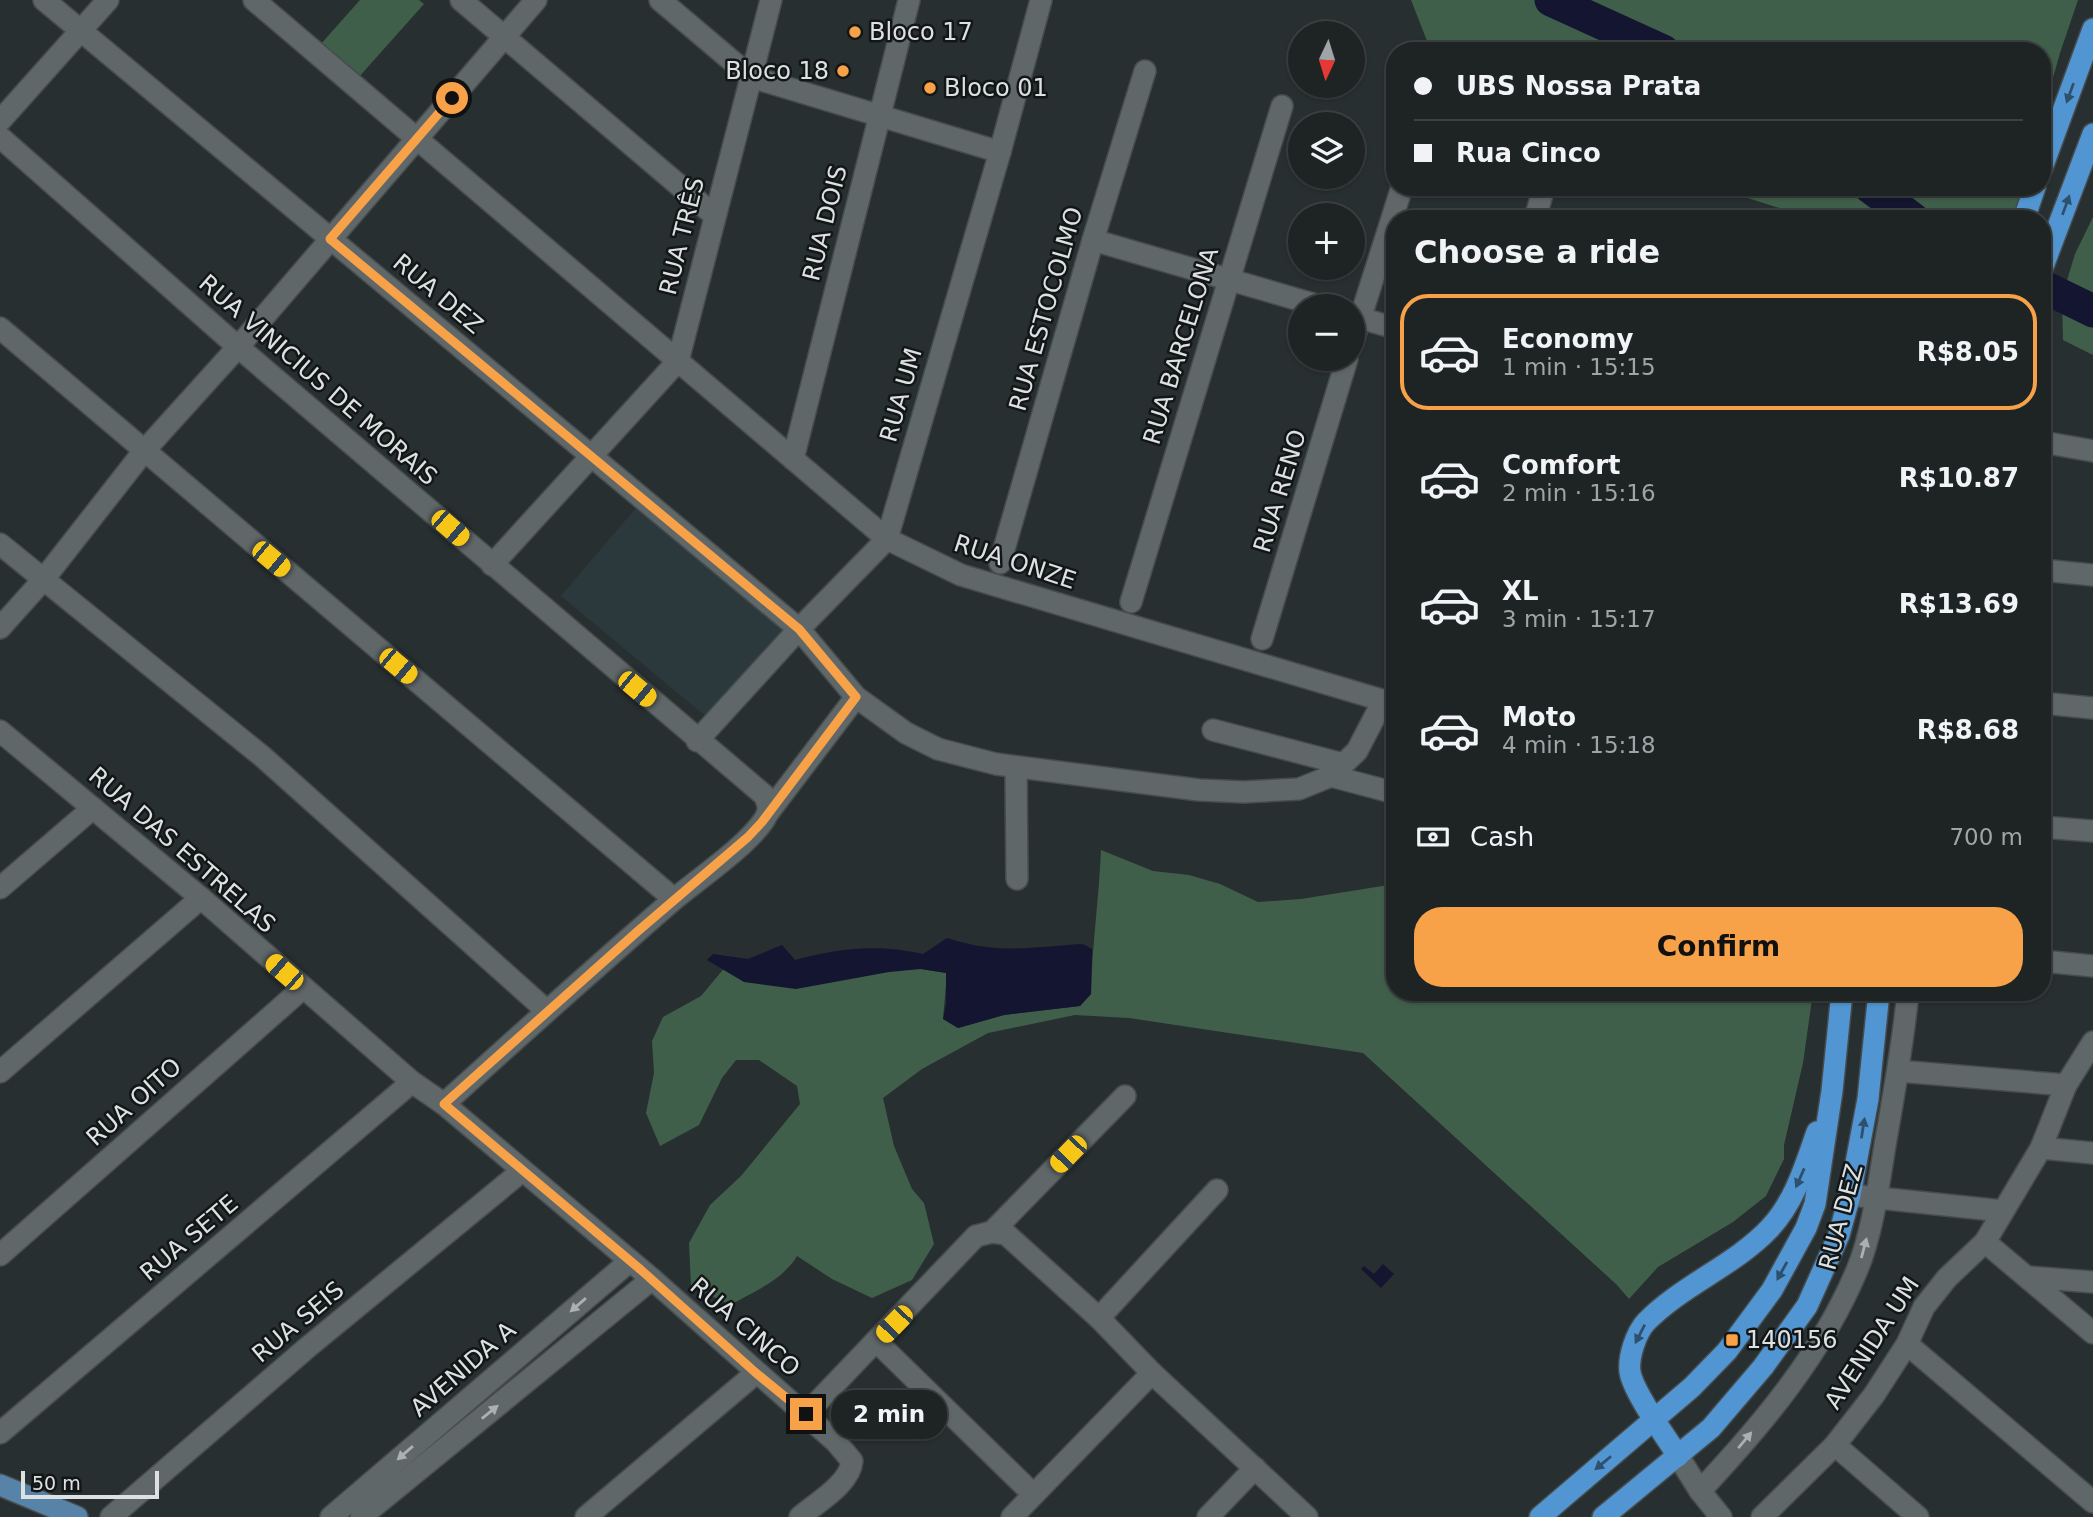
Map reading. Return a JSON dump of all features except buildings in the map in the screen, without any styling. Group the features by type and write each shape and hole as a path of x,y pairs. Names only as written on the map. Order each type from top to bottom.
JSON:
{"highway":[{"path":"2051,143 2093,29"},
{"path":"2051,245 2093,134"},
{"path":"1540,1517 1692,1387 1727,1352 1772,1290 1806,1228 1820,1180 1841,1001"},
{"path":"1603,1517 1711,1428 1791,1331 1807,1306 1839,1235 1850,1195 1868,1099 1878,1001"},
{"path":"1678,1456 1633,1384 1630,1373 1630,1360 1644,1324 1738,1255 1769,1229 1786,1209 1832,1091"}],"main road":[{"path":"0,1485 77,1517"}],"street":[{"name":"RUA DEZ","path":"44,0 799,629 856,697 906,733 938,748 996,764 1199,790 1244,792 1299,789 1337,770"},
{"path":"0,121 108,0"},
{"name":"RUA ONZE","path":"254,0 887,539 961,575 1386,701"},
{"path":"461,0 714,215"},
{"path":"0,628 43,579 144,451 536,0"},
{"path":"660,0 751,77 1000,152"},
{"name":"RUA TRÊS","path":"492,565 678,361 771,0"},
{"name":"RUA DOIS","path":"793,459 909,0"},
{"name":"RUA UM","path":"697,741 799,629 887,539 1000,152 1041,0"},
{"name":"RUA ESTOCOLMO","path":"1000,563 1093,240 1145,71"},
{"name":"RUA BARCELONA","path":"1131,602 1282,106"},
{"name":"RUA VINICIUS DE MORAIS","path":"0,137 697,741 766,804"},
{"path":"1364,294 1386,232"},
{"path":"1093,240 1288,297"},
{"path":"1365,320 1386,325"},
{"path":"0,328 674,899"},
{"name":"RUA RENO","path":"1262,639 1343,371"},
{"path":"2051,444 2093,451"},
{"path":"0,544 263,757 547,1011"},
{"path":"2051,571 2093,575"},
{"path":"444,1104 674,899 748,837 766,804 856,697"},
{"path":"2051,704 2093,708"},
{"path":"1337,770 1357,751 1386,707"},
{"path":"1213,730 1337,770 1386,789"},
{"name":"RUA DAS ESTRELAS","path":"0,731 201,898 412,1082 444,1104 652,1279"},
{"path":"1016,767 1017,879"},
{"path":"0,888 93,808"},
{"path":"2051,828 2093,831"},
{"path":"0,1072 201,898"},
{"path":"2051,962 2093,966"},
{"name":"RUA OITO","path":"0,1255 303,988"},
{"name":"RUA DEZ","path":"1700,1491 1726,1464 1792,1383 1828,1330 1858,1269 1877,1198 1907,1001"},
{"path":"1876,1022 1905,1028"},
{"name":"AVENIDA UM","path":"1762,1517 1835,1446 1874,1395 1907,1344 1924,1307 1947,1278 1985,1242 2041,1148 2066,1085 2093,1042"},
{"path":"1898,1071 2066,1085"},
{"name":"RUA SETE","path":"0,1433 412,1082"},
{"path":"992,1232 1125,1096"},
{"path":"2041,1148 2093,1153"},
{"name":"RUA SEIS","path":"111,1517 308,1347 522,1171"},
{"path":"1098,1318 1217,1190"},
{"path":"1850,1195 2003,1211"},
{"path":"806,1414 976,1236 992,1232 1006,1234 1307,1517"},
{"path":"1985,1242 2093,1333"},
{"name":"AVENIDA A","path":"331,1517 630,1261"},
{"path":"2029,1277 2093,1282"},
{"name":"AVENIDA A","path":"361,1517 652,1279"},
{"name":"RUA CINCO","path":"652,1279 846,1451 852,1461 846,1476 800,1517"},
{"path":"877,1342 1033,1494"},
{"path":"1907,1344 2093,1502"},
{"path":"586,1517 756,1373"},
{"path":"1012,1517 1152,1373"},
{"path":"1835,1446 1918,1517"},
{"path":"1678,1456 1700,1491 1721,1517"},
{"path":"1208,1517 1255,1468"}],"shaded area":[{"path":"641,502 788,626 709,719 561,596"},
{"path":"947,938 999,948 1083,944 1092,949 1091,994 1080,1006 1004,1015 958,1028 943,1019 946,973 921,969 889,972 796,989 744,982 707,960 713,954 748,959 782,945 795,960 874,948 923,954"},
{"path":"1383,1264 1394,1274 1381,1288 1361,1269 1364,1266 1374,1274"}],"green space":[{"path":"360,0 419,0 424,4 358,78 320,45"},
{"path":"1411,0 2078,0 2051,85 2051,42 1427,42"},
{"path":"1741,196 2020,196 2015,210 1786,210"},
{"path":"2093,217 2093,355 2063,340 2062,297 2075,254"},
{"path":"1101,850 1153,871 1189,875 1220,884 1258,902 1301,899 1386,885 1386,1001 1812,1001 1803,1063 1784,1145 1784,1159 1766,1196 1733,1222 1658,1267 1629,1299 1617,1285 1363,1053 1129,1018 1075,1015 988,1033 922,1069 883,1098 894,1146 912,1189 924,1203 934,1244 912,1280 872,1298 832,1279 797,1256 776,1279 730,1305 691,1286 689,1243 710,1205 741,1176 800,1104 797,1086 759,1060 736,1060 722,1078 699,1125 660,1146 646,1113 654,1073 652,1041 663,1017 701,996 726,966 921,969 947,973 943,1019 958,1028 1004,1015 1080,1006 1091,994"}],"waterway":[{"path":"1551,0 1643,42"},
{"path":"1882,196 1901,210"},
{"path":"2051,290 2093,311"}],"place":[{"name":"Bloco 17","path":"855,32"},
{"name":"Bloco 18","path":"843,71"},
{"name":"Bloco 01","path":"930,88"},
{"name":"140156","path":"1732,1340"}],"route":[{"path":"452,98 330,239 799,629 856,697 748,837 674,899 444,1104 806,1414"}]}
